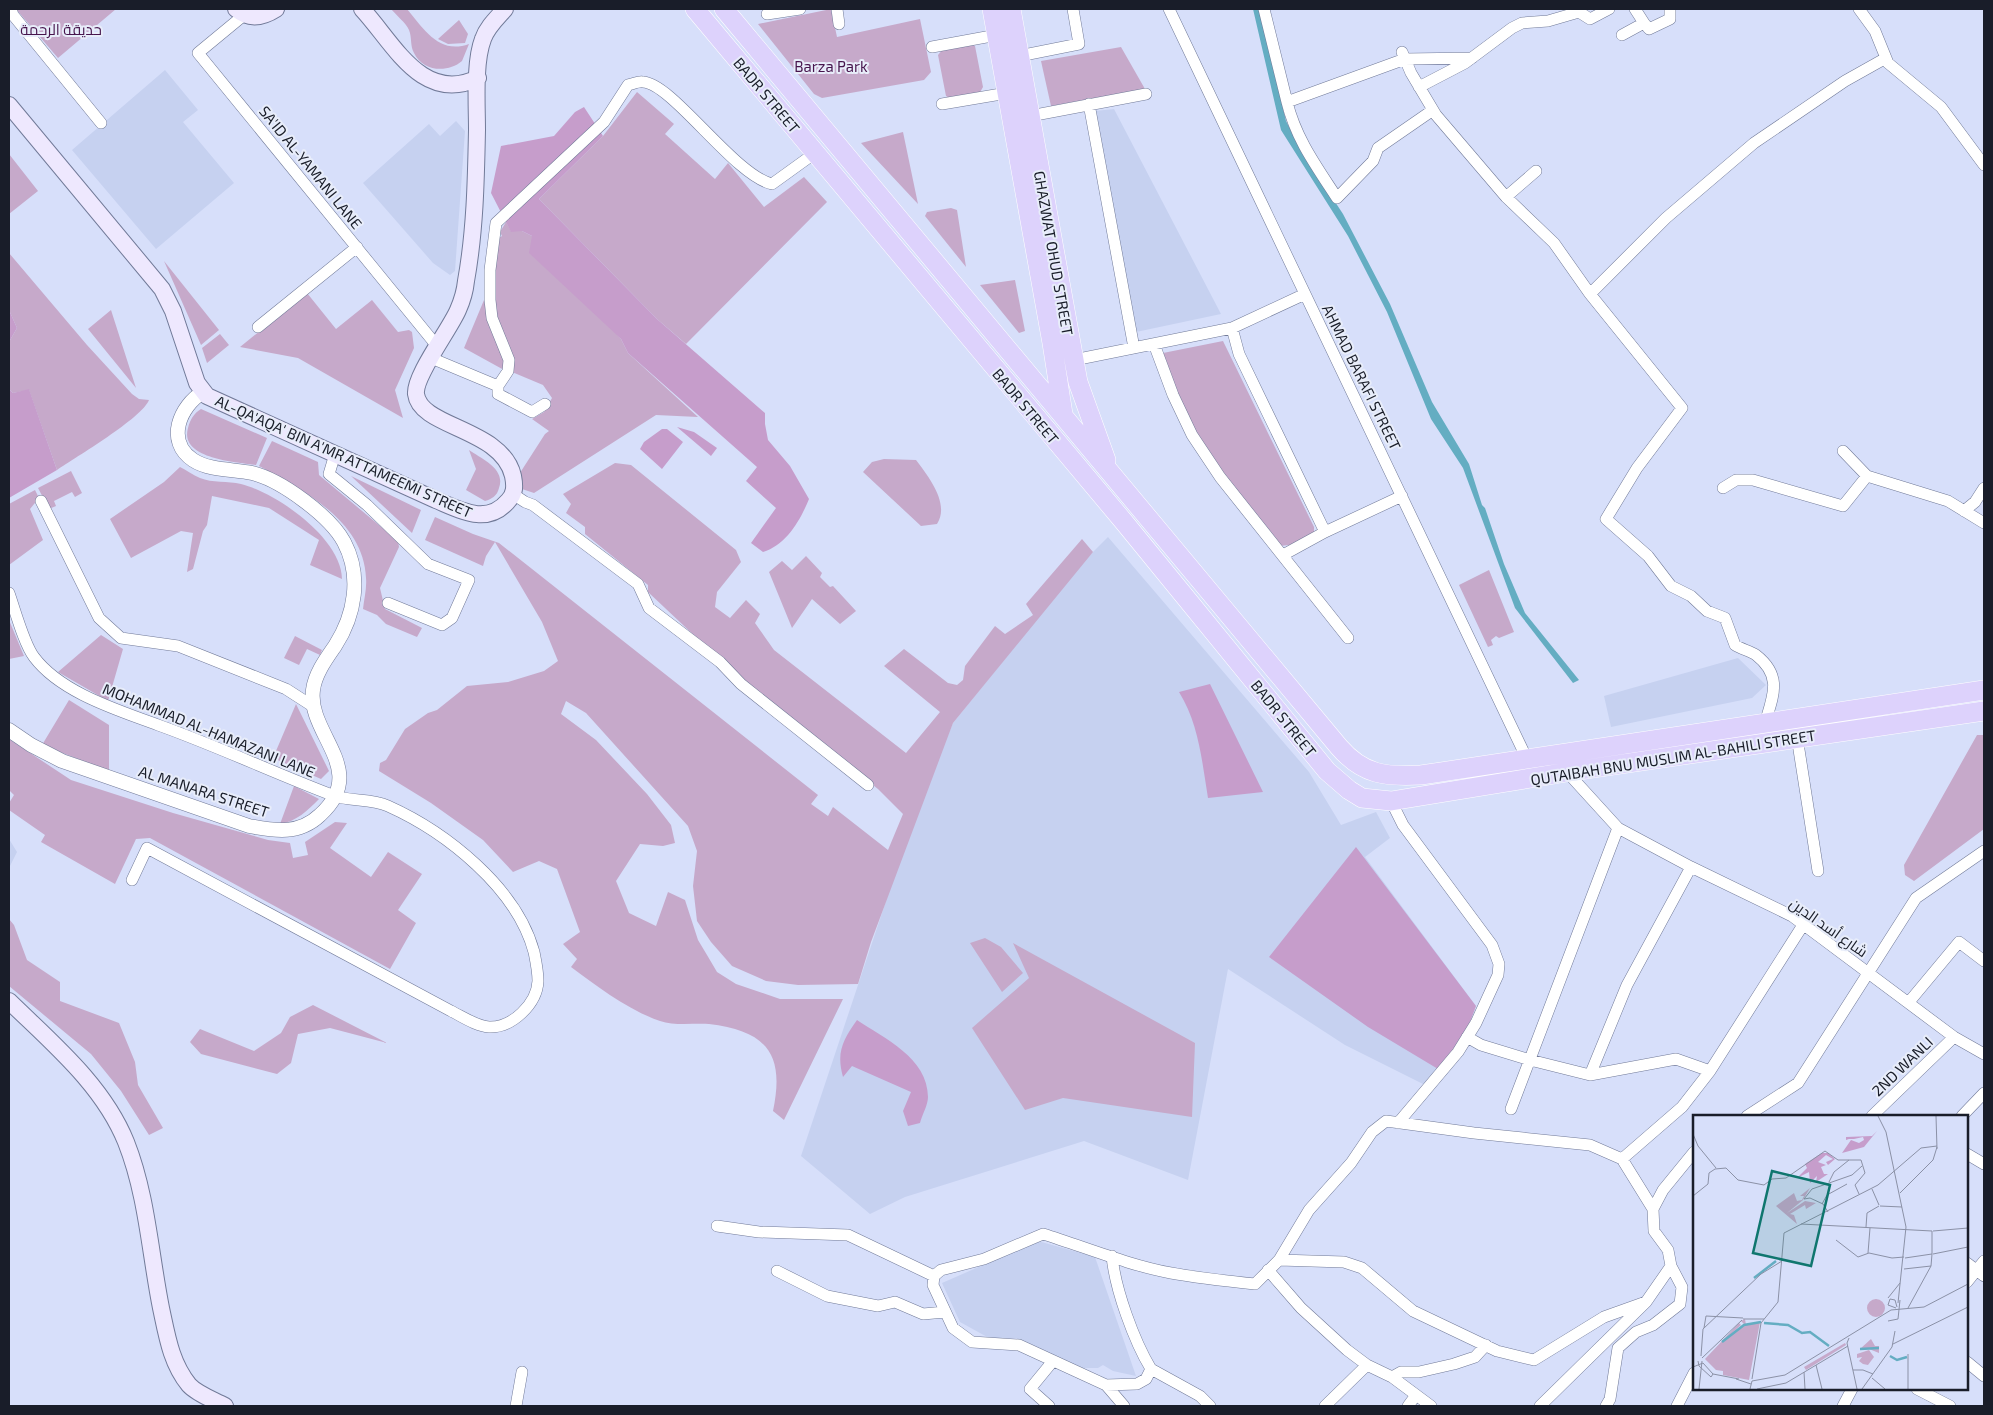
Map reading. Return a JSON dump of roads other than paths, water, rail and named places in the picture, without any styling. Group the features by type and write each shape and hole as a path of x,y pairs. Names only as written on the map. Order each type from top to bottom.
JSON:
{"main road":[{"path":"240,12 263,16 276,9"},
{"path":"362,9 409,65 426,79 456,84 478,78"},
{"path":"505,9 493,22 482,40 478,78 475,212 466,281 459,308 416,389 417,401 427,411 494,446 510,467 514,494"},
{"name":"BADR STREET","path":"695,9 1068,456 1327,771 1349,790 1362,798"},
{"name":"BADR STREET","path":"724,9 1346,755 1365,768 1384,776"},
{"name":"GHAZWAT OHUD STREET","path":"992,9 1052,343 1068,456"},
{"name":"GHAZWAT OHUD STREET","path":"1011,9 1078,382 1108,463 1124,488"},
{"name":"AL-QA'AQA' BIN A'MR ATTAMEEMI STREET","path":"9,105 162,289 173,310 197,382 203,392 212,399 436,500 478,516 497,511 514,494"},
{"path":"1021,365 1028,368 1041,365 1052,343"},
{"path":"1041,424 1063,415 1075,402 1078,382"},
{"name":"QUTAIBAH BNU MUSLIM AL-BAHILI STREET","path":"1384,776 1421,775 1960,694 1984,692"},
{"name":"QUTAIBAH BNU MUSLIM AL-BAHILI STREET","path":"1362,798 1391,801 1797,737 1984,711"},
{"path":"1945,717 1984,720"},
{"path":"1327,771 1334,760 1346,755"},
{"path":"1362,798 1374,793 1379,788 1384,776"},
{"path":"9,1001 69,1060 102,1097 126,1142 142,1196 168,1345 177,1369 191,1387 225,1406"}],"street":[{"path":"11,9 13,15 101,123"},
{"path":"767,14 800,9"},
{"path":"836,9 839,24"},
{"path":"1019,56 1079,44 1073,9"},
{"name":"AHMAD BARAFI STREET","path":"1169,9 1527,759"},
{"path":"1264,9 1292,122 1305,150 1337,198 1373,161 1378,148 1433,110"},
{"path":"1419,87 1472,58 1512,28 1522,23 1548,21 1579,12 1590,19 1609,9"},
{"path":"1635,9 1649,29 1670,19 1670,9"},
{"path":"1859,9 1875,31 1886,58 1893,69 1941,107 1984,165"},
{"name":"SA'ID AL-YAMANI LANE","path":"240,12 198,53 356,247 434,352"},
{"path":"1622,35 1644,23"},
{"path":"932,47 997,35"},
{"path":"1287,102 1404,56 1472,58"},
{"path":"1404,56 1433,110 1506,197 1554,243 1590,294 1682,408 1637,468 1606,519 1648,556 1670,586 1691,596 1707,611 1725,618 1735,645 1755,655 1768,668 1776,686 1765,723"},
{"path":"1590,294 1666,218 1754,143 1845,81 1886,58"},
{"path":"544,404 532,412 498,394 498,386 508,371 509,360 492,318 490,300 490,270 496,223 604,122 628,85 644,82 660,89 730,155 764,182 772,184 815,153"},
{"path":"942,104 1007,92"},
{"path":"1030,116 1146,94"},
{"path":"1089,104 1134,348"},
{"path":"1506,197 1536,171"},
{"path":"258,327 356,247"},
{"path":"1074,360 1232,328 1305,294"},
{"path":"1232,328 1239,354 1325,532"},
{"path":"1154,344 1173,395 1192,435 1220,477 1348,638"},
{"path":"434,352 498,386"},
{"name":"AL MANARA STREET","path":"9,730 31,745 62,761 249,826 277,832 296,829 320,816 335,796 340,776 338,765 314,707 312,696 315,680 344,630 351,608 354,582 349,553 338,532 319,511 268,479 254,474 202,464 187,454 178,436 178,427 191,400 203,392"},
{"path":"1843,451 1867,476 1948,501 1984,523"},
{"path":"335,454 329,474 367,505 428,564 469,580 452,618 442,626 388,603"},
{"path":"1723,488 1736,480 1753,480 1843,506 1867,476"},
{"path":"1964,511 1975,502 1984,488"},
{"path":"514,494 533,505 638,584 649,608 720,662 741,684 868,785"},
{"path":"1283,555 1325,532 1402,496"},
{"path":"41,501 99,618 122,638 178,646 286,689 314,707"},
{"name":"MOHAMMAD AL-HAMAZANI LANE","path":"9,593 33,656 58,678 87,697 215,746 335,796 363,799 387,805 427,826 458,848 488,877 513,908 530,938 537,965 538,982 533,997 515,1019 494,1027 476,1024 147,848 132,880"},
{"path":"286,689 302,688 315,680"},
{"path":"1797,737 1818,871"},
{"name":"شارع أسد الدين","path":"1567,772 1618,828 1691,867 1792,916 1954,1037 1984,1054"},
{"path":"1391,801 1403,825 1492,945 1497,956 1498,975 1458,1052 1398,1123"},
{"path":"1511,1109 1618,828"},
{"path":"1749,1115 1798,1083 1916,898 1984,851"},
{"path":"1590,1075 1627,985 1691,867"},
{"path":"1622,1159 1682,1107 1710,1071 1803,924"},
{"path":"1909,1002 1959,942 1984,961"},
{"path":"1467,1037 1480,1045 1590,1075 1676,1059 1710,1071"},
{"name":"2ND WANLI","path":"1873,1115 1954,1037"},
{"path":"1963,1115 1984,1093"},
{"path":"1124,1406 1106,1385 1020,1345 972,1342 953,1328 933,1286 934,1276 941,1270 984,1259 1043,1234 1170,1273 1255,1284 1279,1260 1309,1210 1350,1163 1372,1132 1386,1121 1590,1145 1622,1159 1653,1209 1654,1231 1668,1250 1671,1266 1682,1287 1680,1304 1667,1316 1636,1332 1618,1348 1610,1399 1606,1406"},
{"path":"1653,1209 1663,1190 1693,1153"},
{"path":"1968,1155 1984,1164"},
{"path":"717,1226 759,1232 848,1235 934,1276"},
{"path":"1112,1256 1113,1272 1140,1351 1151,1369 1200,1396 1210,1406"},
{"path":"1279,1260 1344,1262 1362,1268 1413,1311 1486,1345 1534,1360 1604,1317 1646,1302"},
{"path":"1968,1263 1982,1269 1968,1281"},
{"path":"1540,1406 1646,1302 1671,1266"},
{"path":"1268,1270 1301,1308 1367,1365 1392,1377 1431,1406"},
{"path":"777,1272 826,1296 878,1306 896,1302 923,1314 945,1312"},
{"path":"1392,1377 1401,1372 1419,1372 1475,1358 1486,1345"},
{"path":"1049,1406 1030,1389 1053,1361"},
{"path":"1968,1363 1984,1376"},
{"path":"1325,1406 1367,1365"},
{"path":"1106,1385 1138,1384 1146,1379 1151,1369"},
{"path":"516,1406 522,1372"},
{"path":"1677,1406 1693,1374"},
{"path":"1843,1406 1851,1390"},
{"path":"1919,1390 1950,1406"},
{"path":"1408,1406 1416,1395"}],"park label":[{"name":"حديقة الرحمة","path":"61,29"},
{"name":"Barza Park","path":"831,66"}]}
